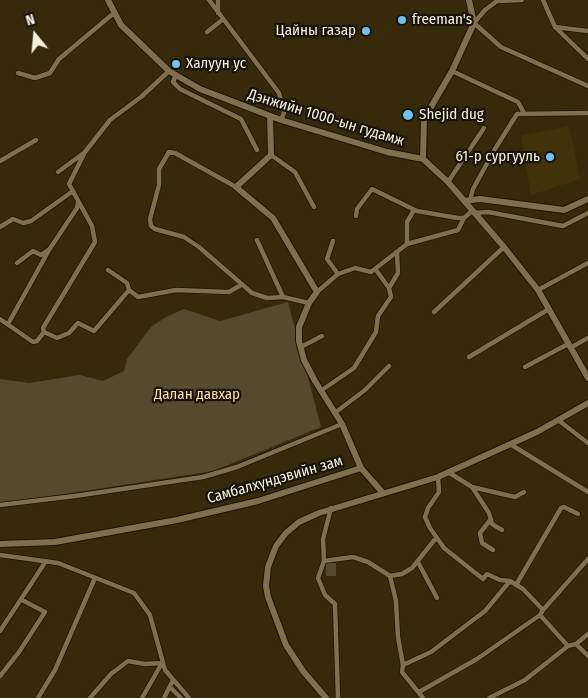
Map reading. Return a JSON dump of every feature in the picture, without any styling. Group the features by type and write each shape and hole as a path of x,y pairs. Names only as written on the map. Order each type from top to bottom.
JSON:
{"street":[{"name":"Дэнжийн 1000-ын гудамж","path":"108,0 121,25 169,71 211,94 281,120 387,152 422,159"},
{"path":"209,0 222,20 279,93 284,113 281,120"},
{"path":"218,0 218,14"},
{"path":"469,0 474,23 501,47 588,86"},
{"path":"522,0 498,1 485,10 474,23 452,71 424,119 422,159 467,200 473,212 538,290 588,378"},
{"path":"543,0 555,27 588,59"},
{"path":"18,73 35,78 50,73 59,59 114,13"},
{"path":"207,32 222,20"},
{"path":"555,27 588,31"},
{"path":"0,318 33,342 37,341 44,332 43,328 95,242 92,226 83,206 78,202 69,184 85,152 110,120 141,97 169,71"},
{"path":"452,71 518,102 524,113"},
{"path":"176,75 173,82 180,89 241,119 256,150"},
{"path":"467,200 506,129 517,114 588,113"},
{"path":"236,187 271,156 270,116"},
{"path":"448,182 484,128"},
{"path":"0,161 36,140"},
{"path":"58,172 85,152"},
{"path":"309,303 283,297 267,298 260,296 241,285 200,247 184,237 155,229 151,226 150,219 159,185 159,169 169,152 175,153 236,187 273,218 317,292"},
{"path":"271,156 295,172 314,207"},
{"path":"356,216 357,210 372,189 414,210 454,218 464,218"},
{"path":"0,227 13,219 23,223 31,221 73,191"},
{"path":"467,200 480,199 564,210 588,199"},
{"path":"8,324 49,250 77,208 78,202"},
{"path":"407,244 407,222 414,210"},
{"path":"361,468 336,412 308,369 301,347 299,327 309,303 317,292 338,274 355,268 368,272 376,270 407,244 456,231 464,218 473,212 488,212 563,226 588,214"},
{"path":"257,240 283,297"},
{"path":"333,241 327,259 338,274"},
{"path":"434,312 504,247"},
{"path":"17,263 32,252 41,255 49,250"},
{"path":"389,288 398,273 397,252"},
{"path":"538,290 588,263"},
{"path":"108,270 127,283 129,290 138,297 176,290 229,292 241,285"},
{"path":"322,390 354,368 376,332 378,316 391,296 389,288 376,270"},
{"path":"44,332 58,338 69,333 78,323 94,331 129,290"},
{"path":"469,357 549,309"},
{"path":"301,347 322,336"},
{"path":"525,367 588,338"},
{"path":"336,412 365,390 389,366"},
{"path":"326,698 303,671 280,633 268,597 266,575 273,554 286,533 308,517 331,508 438,477 585,408 588,404"},
{"path":"558,420 588,443"},
{"path":"0,505 84,495 204,477 237,467 342,424"},
{"path":"510,444 588,492"},
{"name":"Самбалхүндэвийн зам","path":"0,544 55,542 177,520 258,501 361,468 383,493"},
{"path":"448,472 472,487 515,497 524,492"},
{"path":"438,477 439,492 428,508 425,517 436,538 444,548 483,579 487,574 500,580 510,581 523,589 568,646"},
{"path":"472,487 492,524 502,530"},
{"path":"516,585 562,508 564,507 578,514"},
{"path":"331,508 323,539 324,561 318,578 325,595 335,604 338,698"},
{"path":"491,519 480,533 482,543 493,550"},
{"path":"324,561 353,557 368,562 390,576 402,574 418,562 436,538"},
{"path":"0,555 67,565 95,578 130,590 141,600 152,621 162,663 173,680 189,698"},
{"path":"419,692 484,655 542,613 588,559"},
{"path":"0,631 46,561"},
{"path":"418,562 436,598"},
{"path":"390,576 396,602 397,629 403,665 402,672 423,698"},
{"path":"38,698 55,670 95,578"},
{"path":"403,665 431,652 485,611 510,581"},
{"path":"0,676 19,652 45,612 22,600"},
{"path":"489,698 525,680 568,646 576,644 588,634"},
{"path":"576,644 588,656"},
{"path":"90,698 111,674 128,661 145,664 162,663"},
{"path":"142,698 162,663"},
{"path":"164,698 173,680"},
{"path":"170,687 182,698"}],"shaded area":[{"name":"61-р сургууль","path":"569,126 580,179 531,195 521,136"}],"green space":[{"name":"Далан давхар","path":"288,302 321,427 213,471 0,504 0,379 29,383 80,375 103,381 124,371 127,359 151,327 166,317 184,309 220,321"},
{"path":"326,563 336,563 336,576 326,576"}],"place":[{"name":"freeman's","path":"402,20"},
{"name":"Цайны газар","path":"366,31"},
{"name":"Халуун ус","path":"176,64"},
{"name":"Shejid dug","path":"408,115"},
{"name":"61-р сургууль","path":"550,157"}]}
